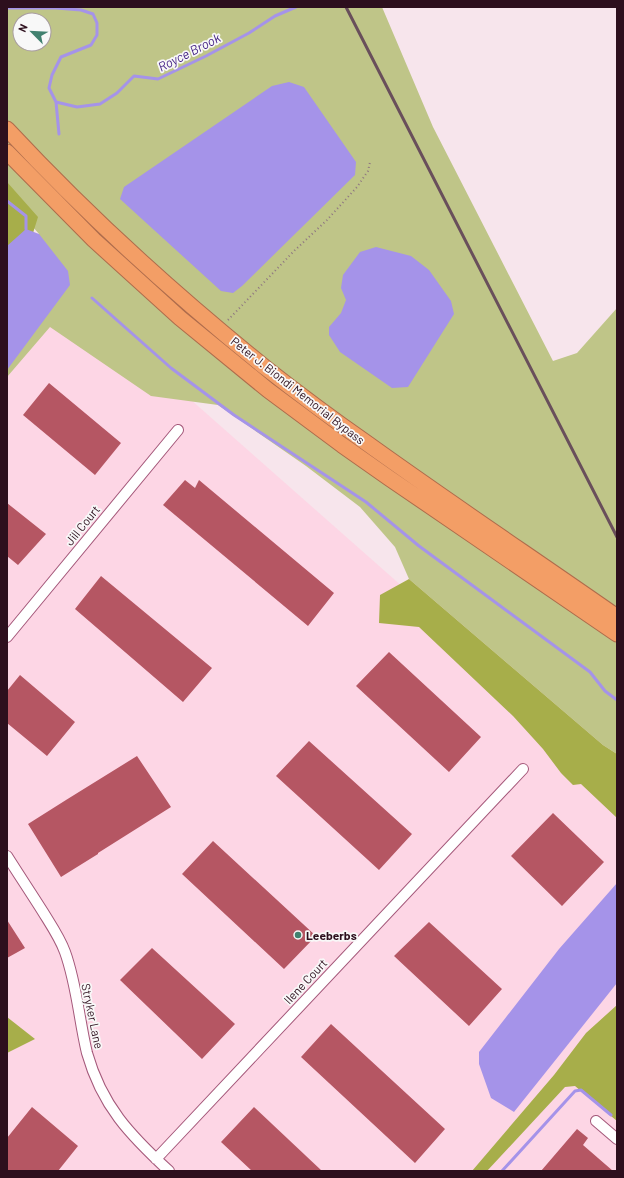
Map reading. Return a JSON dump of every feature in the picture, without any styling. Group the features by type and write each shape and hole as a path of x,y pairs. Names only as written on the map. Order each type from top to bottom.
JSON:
{"highway":[{"name":"Peter J. Biondi Memorial Bypass","path":"7,129 100,224 148,269 268,370 324,413 423,484 617,616"},
{"name":"Peter J. Biondi Memorial Bypass","path":"7,152 94,240 180,318 262,385 388,478 617,634"}],"street":[{"name":"Jill Court","path":"7,637 178,430"},
{"name":"Ilene Court","path":"156,1159 523,769"},
{"name":"Stryker Lane","path":"7,856 58,937 65,952 71,970 87,1052 93,1072 102,1093 126,1128 169,1171"},
{"path":"596,1120 617,1139"}],"path":[{"path":"233,314 294,251 327,220 357,187 368,171 370,162"}],"shaded area":[{"path":"289,82 304,87 356,162 355,175 242,286 233,293 221,291 120,199 124,187 272,86"},
{"path":"26,229 39,234 68,271 70,285 7,370 7,246"},
{"path":"376,247 411,256 429,270 451,301 454,314 408,387 392,388 340,352 329,335 329,327 341,313 346,300 341,288 343,275 360,252"},
{"path":"7,280 79,301 617,776 617,1171 7,1171"},
{"path":"617,883 617,983 514,1112 491,1098 479,1064 479,1052 559,949"}],"green space":[{"path":"7,7 382,7 433,127 553,361 577,353 617,308 617,754 603,745 409,579 395,547 360,507 306,466 218,405 151,396 50,327 7,377 7,253 39,234 7,197"},
{"path":"7,182 38,217 29,246 7,258"},
{"path":"409,579 603,745 617,754 617,818 581,784 573,785 513,716 419,627 379,623 380,595"},
{"path":"617,1005 617,1121 575,1086 565,1087 487,1171 472,1171 554,1075 586,1033"},
{"path":"7,1017 35,1039 7,1053"}],"building":[{"path":"49,383 121,443 95,475 23,415"},
{"path":"185,480 195,488 199,480 334,593 308,626 163,505"},
{"path":"7,503 46,534 18,565 7,556"},
{"path":"101,576 212,668 183,702 75,609"},
{"path":"389,652 481,737 449,772 356,686"},
{"path":"20,675 75,722 47,756 7,723 7,691"},
{"path":"309,741 412,834 379,870 276,776"},
{"path":"137,756 171,807 61,877 28,824"},
{"path":"553,813 604,862 562,906 511,856"},
{"path":"213,841 316,936 284,969 182,874"},
{"path":"7,920 25,948 7,958"},
{"path":"429,922 502,989 469,1026 394,956"},
{"path":"152,948 235,1024 202,1059 120,980"},
{"path":"331,1024 445,1129 415,1163 301,1057"},
{"path":"32,1107 78,1146 58,1171 7,1171 7,1138"},
{"path":"254,1107 322,1171 252,1171 221,1142"},
{"path":"577,1129 588,1138 583,1145 613,1171 541,1171"}],"waterway":[{"name":"Royce Brook","path":"7,8 56,8 81,10 93,14 97,23 97,35 91,45 61,57 52,75 49,88 56,102 77,107 100,104 117,93 134,76 158,79 206,56 249,33 275,16 296,7"},
{"path":"56,102 59,134"},
{"path":"7,201 26,216 26,229"},
{"path":"92,298 171,368 234,415 366,502 419,546 590,672 605,691 617,700"},
{"path":"502,1171 575,1091 581,1090 611,1115"}],"railway":[{"path":"346,7 617,537"}],"place":[{"name":"Leeberbs","path":"298,935"}]}
